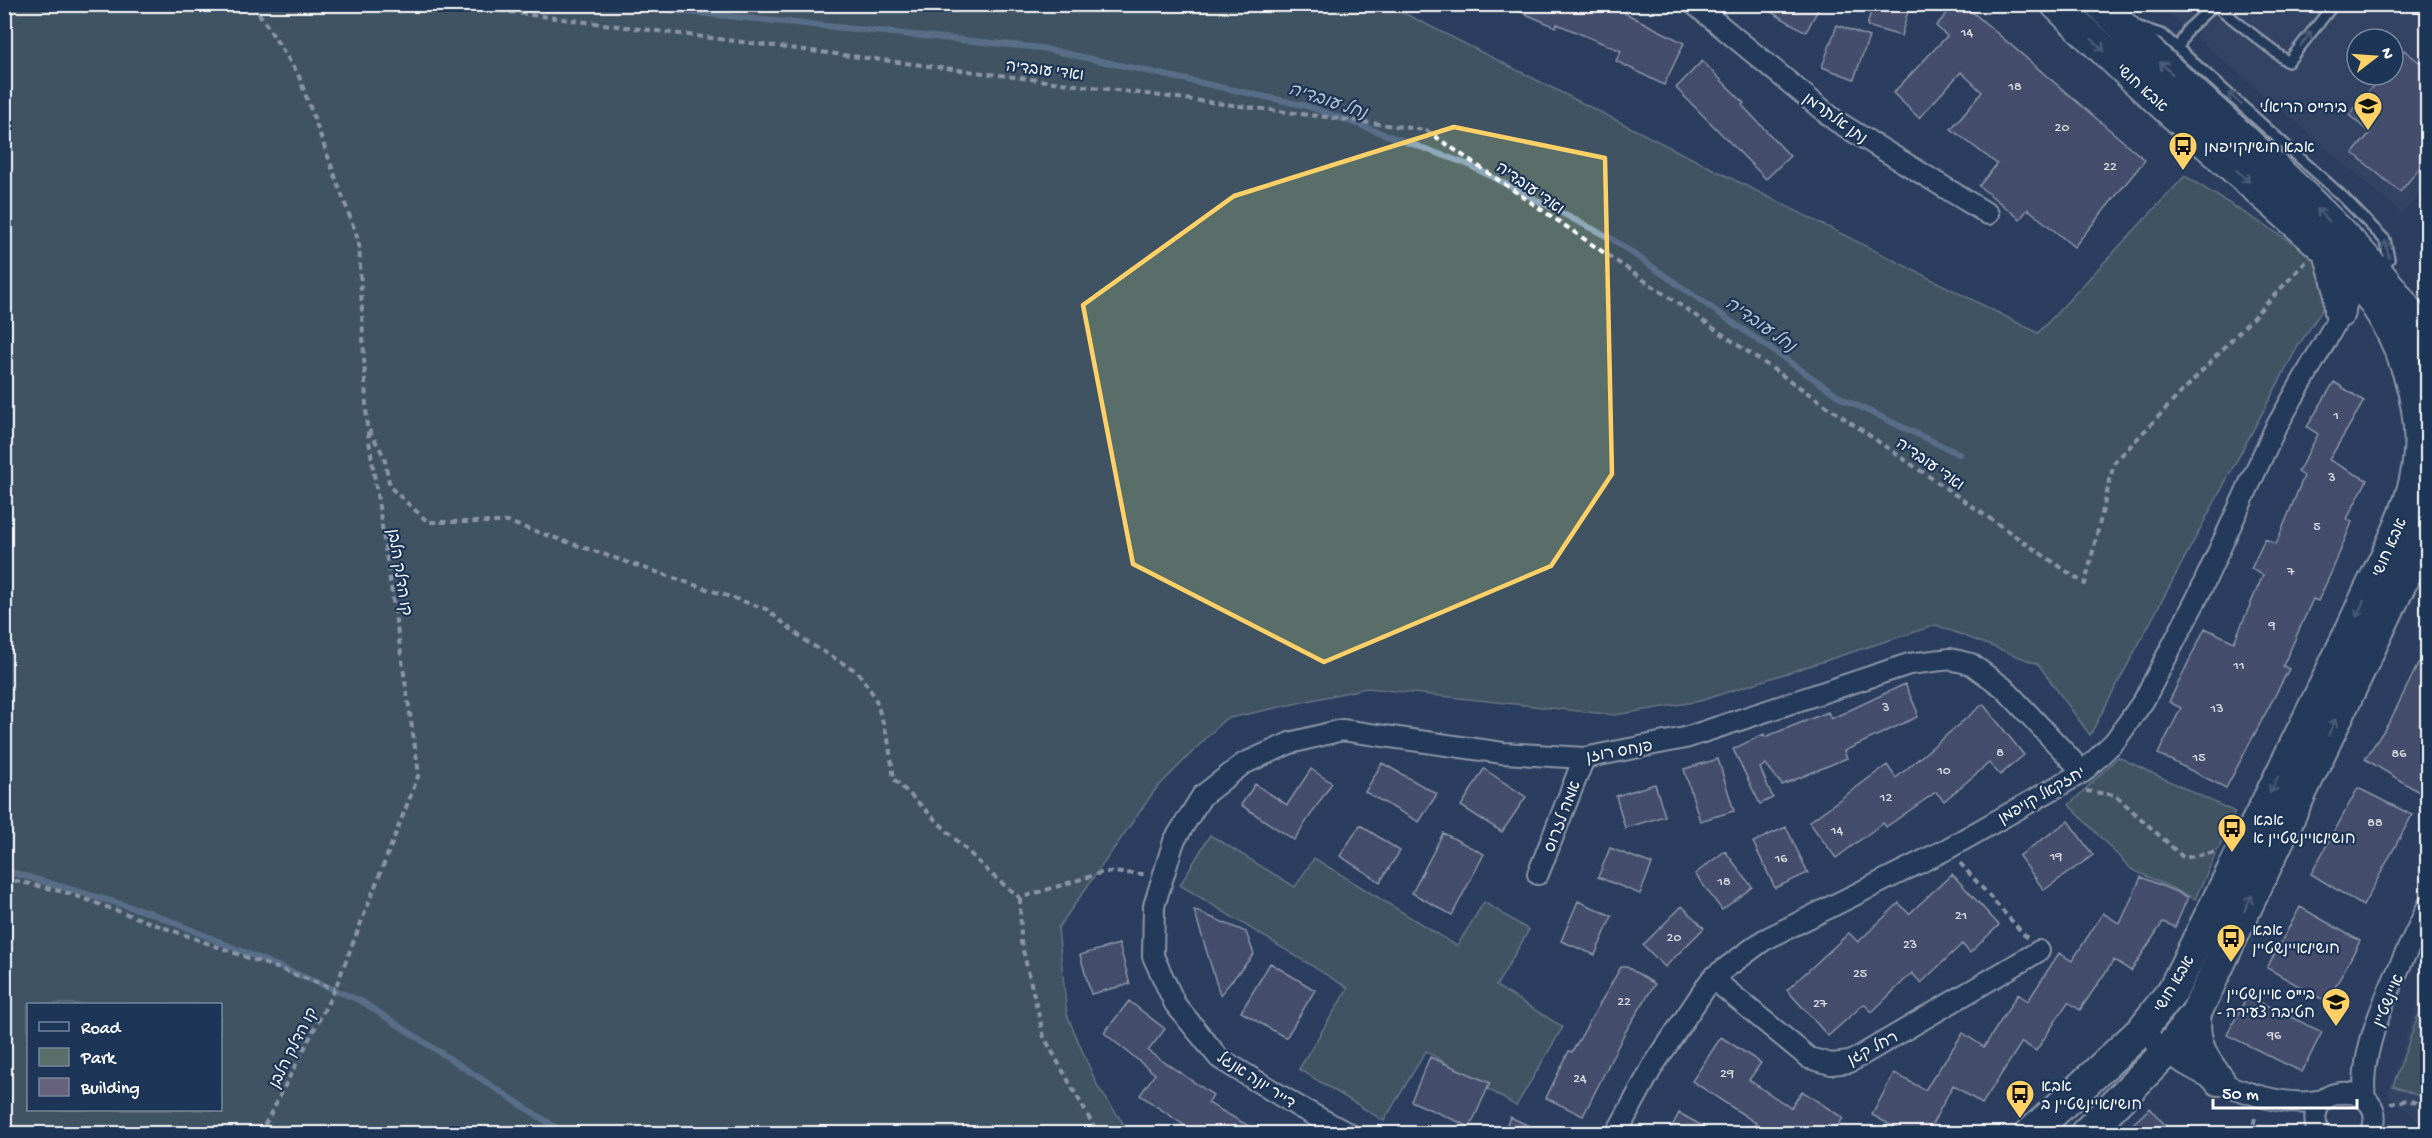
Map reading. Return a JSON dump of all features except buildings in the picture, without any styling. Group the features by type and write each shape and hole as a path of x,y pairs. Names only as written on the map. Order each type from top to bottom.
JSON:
{"main road":[{"name":"אבא חושי","path":"2056,4 2126,72 2324,250 2365,280"},
{"name":"אבא חושי","path":"2109,14 2292,185 2365,280 2427,346"},
{"path":"2324,250 2339,288 2336,320"},
{"name":"אבא חושי","path":"2030,1134 2141,1031 2178,980 2339,655 2401,520 2413,486 2419,455 2415,403 2398,345 2395,312"},
{"name":"אבא חושי","path":"2085,1134 2167,1051 2196,1013 2427,527"},
{"path":"2196,1013 2194,1033 2199,1050 2219,1080"}],"street":[{"name":"נתן אלתרמן","path":"1694,4 1836,121 1988,214"},
{"name":"יחזקאל קויפמן","path":"1617,1134 1653,1066 1713,978 1764,940 1947,849 2083,772 2115,741 2144,700 2198,596 2275,429 2336,320 2365,280"},
{"path":"2336,320 2360,311 2395,312"},
{"name":"פנחס רוזן","path":"1154,906 1174,841 1202,796 1243,764 1290,743 1342,730 1503,753 1584,758 1685,738 1909,664 1950,659 1971,664 2004,688 2083,772"},
{"name":"אמה לזרוס","path":"1538,874 1584,758"},
{"name":"ד''ר יונה אנגל","path":"1154,906 1153,956 1175,1004 1219,1058 1299,1107 1349,1134"},
{"name":"איינשטיין","path":"2371,1134 2374,1117 2368,1103 2365,1056 2372,1033 2427,906"},
{"name":"רחל קגן","path":"1713,978 1809,1058 1831,1064 1850,1062 2039,951"},
{"path":"2141,1031 2185,1064 2219,1080 2271,1099 2298,1103 2323,1100 2339,1091 2349,1091 2368,1103"},
{"path":"2271,1099 2318,1134"},
{"path":"2318,1134 2316,1117 2323,1100"}],"lane":[{"path":"2178,48 2188,29 2215,5 2288,62 2334,4"},
{"path":"2109,14 2153,30 2178,48 2342,196 2382,236 2390,254 2365,280"}],"path":[{"name":"קו הדלק הלבן","path":"253,4 298,74 359,242 367,427 419,774 335,989 260,1134"},
{"name":"ואדי עובדיה","path":"447,4 1426,130 2085,584 2114,463 2324,250"},
{"path":"367,427 384,456 390,487 428,522 508,522 766,609 807,642 858,672 875,697 888,739 894,779 991,874 1020,898 1021,942 1044,1037 1098,1134"},
{"path":"2115,795 2184,858"},
{"path":"1947,849 2039,951"},
{"path":"1020,898 1104,872 1163,876"},
{"path":"4,878 68,893 335,989"},
{"path":"2368,1103 2408,1100 2427,1107"}],"highlighted area":[{"path":"1454,127 1605,158 1612,474 1551,566 1324,662 1133,564 1083,305 1234,196"}],"shaded area":[{"name":"ביה\"ס הריאלי","path":"2159,5 2427,5 2427,190 2401,213"},
{"path":"2427,972 2427,1129 2388,1095"}],"green space":[{"path":"5,5 1388,5 2038,333 2185,176 2325,263 2335,291 2298,346 2090,735 2038,664 1936,625 1700,701 1615,715 1367,688 1225,719 1155,790 1058,928 1067,1015 1098,1087 1130,1133 5,1134"},
{"path":"2118,757 2235,812 2195,899 2131,869 2069,805"},
{"path":"1210,835 1295,887 1314,858 1457,946 1484,902 1529,930 1496,986 1563,1027 1516,1106 1426,1051 1384,1121 1299,1069 1348,988 1180,885"},
{"path":"2427,991 2427,1099 2393,1086"}],"waterway":[{"name":"נחל עובדיה","path":"609,4 1041,48 1307,106 1467,164 1612,239 1843,399 1959,454"},
{"path":"4,870 151,913 361,1001 566,1134"}],"place":[{"name":"ביה\"ס הריאלי","path":"2368,132"},
{"name":"אבא חושי/קויפמן","path":"2183,172"},
{"name":"אבא חושי/איינשטיין א","path":"2232,854"},
{"name":"אבא חושי/איינשטיין","path":"2231,964"},
{"name":"בי\"ס איינשטיין - חטיבה צעירה","path":"2336,1028"},
{"name":"אבא חושי/איינשטיין ב","path":"2020,1120"}]}
